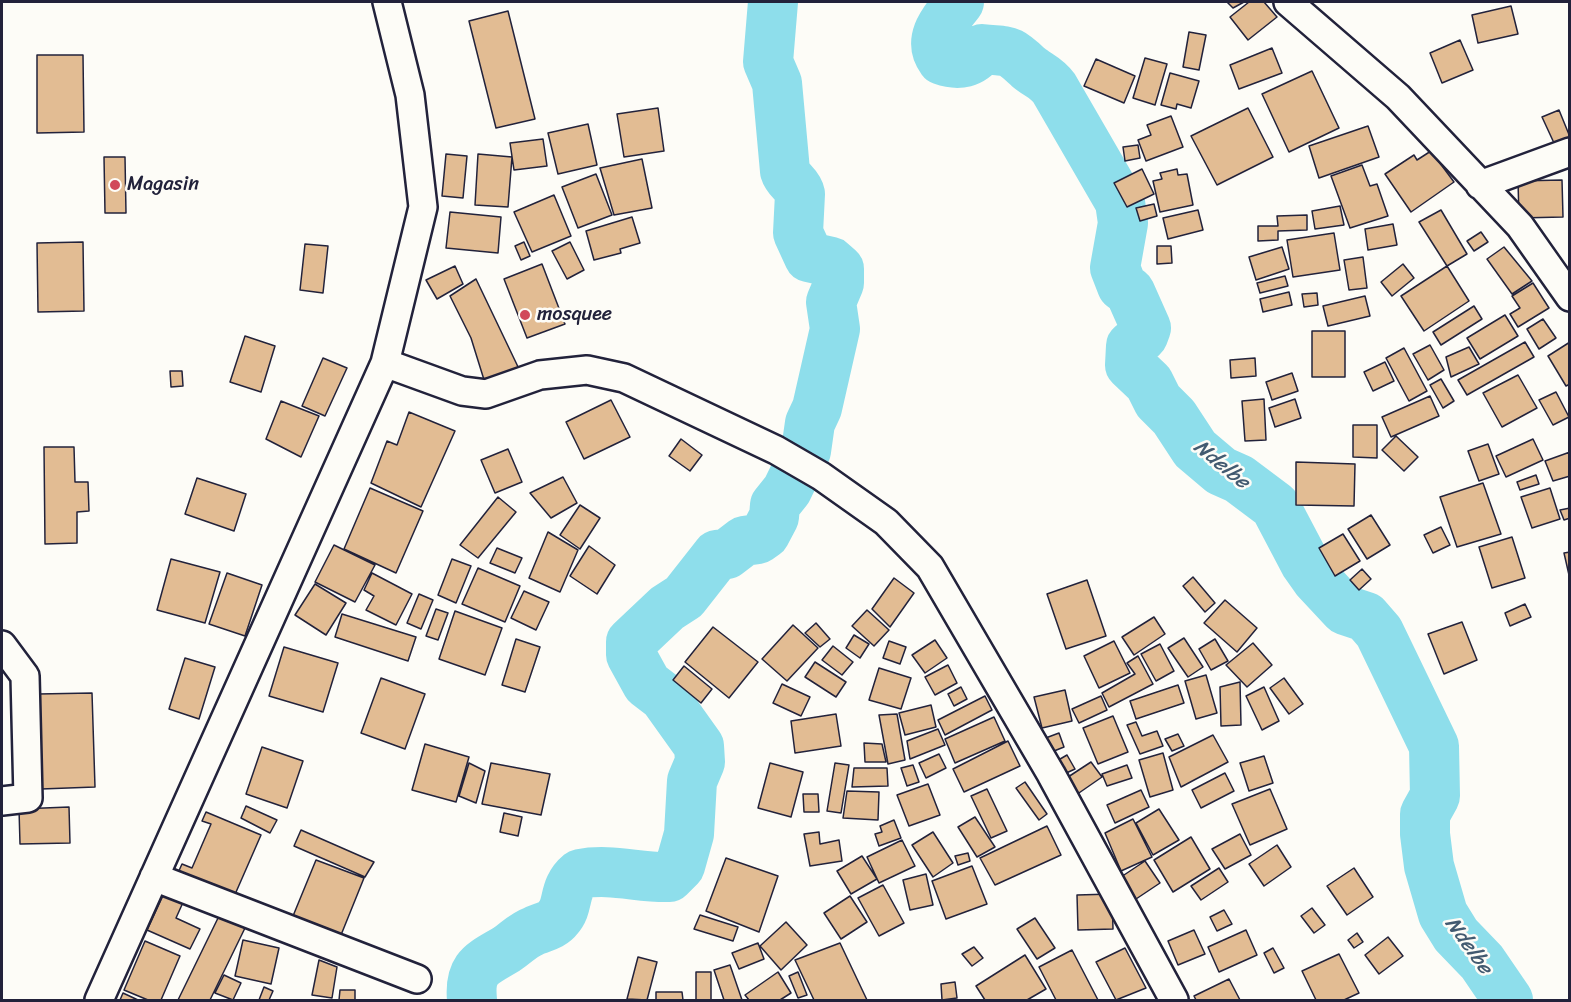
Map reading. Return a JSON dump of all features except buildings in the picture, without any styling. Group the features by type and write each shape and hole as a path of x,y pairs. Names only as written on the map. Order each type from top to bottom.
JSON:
{"street":[{"path":"99,1000 192,798 236,690 385,363 423,207 410,95 387,2"},
{"path":"1287,2 1398,98 1520,226 1569,297"},
{"path":"1480,185 1569,152"},
{"path":"385,363 462,391 486,394 540,375 587,370 624,378 776,450 821,476 886,522 930,567 1051,774 1174,1000"},
{"path":"2,645 25,676 28,798 2,801"},
{"path":"154,877 417,979"}],"waterway":[{"path":"472,1000 473,980 479,968 526,935 556,921 562,913 571,885 580,874 603,872 669,877 680,866 689,834 692,781 700,762 699,746 664,697 647,684 631,655 631,642 667,608 684,597 717,555 727,554 744,541 758,539 765,534 774,517 775,505 787,490 806,451 810,423 817,408 835,329 831,302 839,283 839,269 831,262 809,257 798,233 800,194 785,171 777,83 768,62 773,2"},
{"name":"Ndelbe","path":"959,2 937,36 936,44 942,60 959,63 974,57 982,49 1004,51 1012,54 1045,79 1054,88 1120,202 1123,223 1115,268 1122,286 1130,292 1146,328 1143,336 1131,346 1130,365 1149,383 1158,401 1174,417 1195,449 1221,471 1239,479 1275,506 1305,563 1317,580 1345,610 1366,617 1379,632 1434,746 1435,796 1425,814 1425,834 1429,866 1443,914 1456,935 1482,962 1508,1000"}],"place":[{"name":"Magasin","path":"115,185"},
{"name":"mosquee","path":"525,315"}]}
